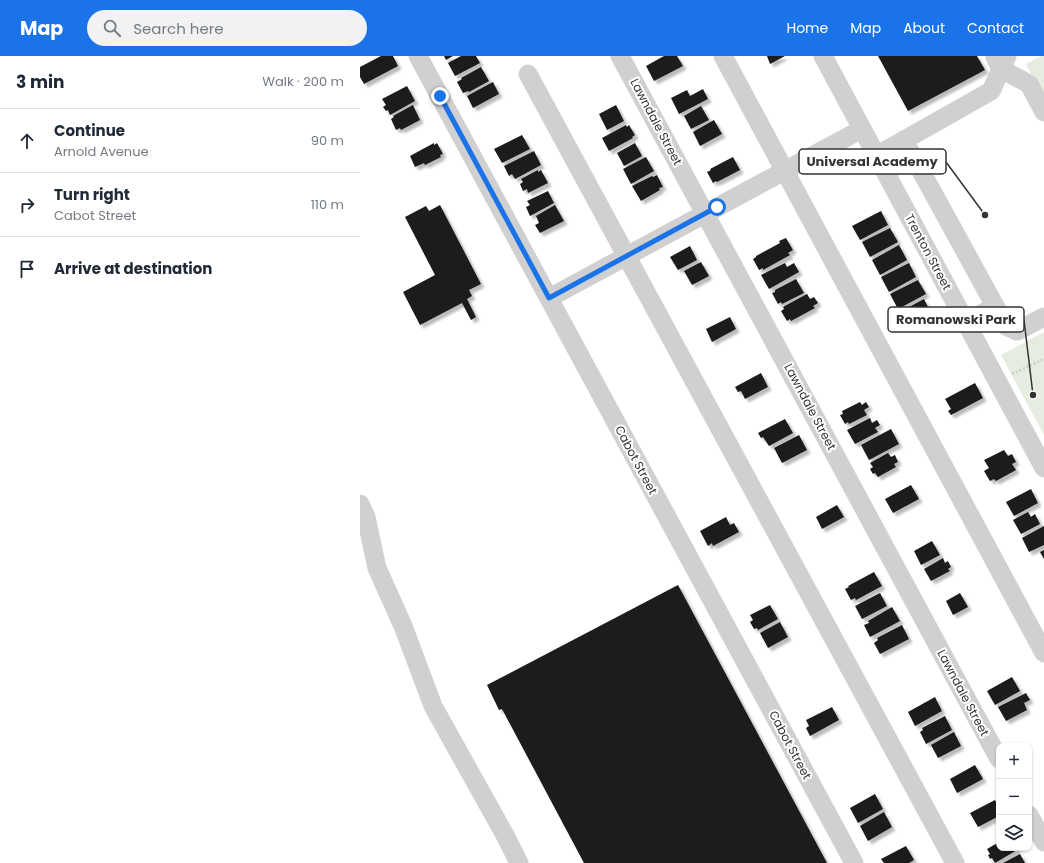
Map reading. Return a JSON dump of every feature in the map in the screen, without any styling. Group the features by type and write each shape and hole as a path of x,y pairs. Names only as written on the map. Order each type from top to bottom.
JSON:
{"street":[{"name":"Cabot Street","path":"418,56 854,863"},
{"name":"Lawndale Street","path":"620,56 996,753"},
{"path":"722,56 1044,653"},
{"name":"Trenton Street","path":"823,56 1044,468"},
{"path":"876,156 991,91 1001,60 1029,84 1044,112"},
{"path":"528,74 955,863"},
{"path":"549,298 862,129"},
{"path":"904,140 1006,326 1018,331 1044,317"},
{"path":"966,323 995,306"},
{"path":"360,504 366,516 377,568 403,626 433,706 519,863"},
{"path":"1032,820 1044,842"}],"path":[{"path":"998,382 1044,360"}],"shaded area":[{"path":"1041,56 1044,56 1044,98 1026,64"},
{"path":"1044,332 1044,435 1001,355"}],"building":[{"path":"381,56 393,56 398,66 364,84 360,77 360,67"},
{"path":"444,56 453,56 446,60"},
{"path":"461,56 476,56 480,63 455,76 448,63"},
{"path":"664,56 677,56 683,66 654,81 646,66"},
{"path":"767,56 785,56 770,64"},
{"path":"878,56 977,56 985,70 908,111"},
{"path":"481,67 489,81 469,92 463,93 457,82 462,79 461,78"},
{"path":"493,82 499,94 473,108 467,96"},
{"path":"407,86 415,101 390,115 388,110 386,111 383,107 386,105 382,99"},
{"path":"703,89 708,99 679,114 671,98 687,90 690,96"},
{"path":"413,105 420,120 401,130 400,128 396,130 391,119 394,117 393,116"},
{"path":"616,105 624,121 607,130 599,114"},
{"path":"701,106 709,120 691,129 684,116"},
{"path":"714,120 722,134 700,146 693,132"},
{"path":"626,125 627,127 629,125 635,135 632,137 633,138 609,151 602,138"},
{"path":"522,135 530,149 502,163 494,149"},
{"path":"434,143 434,145 437,143 443,154 440,155 441,157 425,165 424,163 415,167 410,156"},
{"path":"635,143 642,156 624,166 617,153"},
{"path":"534,151 541,165 515,179 512,174 509,176 504,166"},
{"path":"646,157 654,171 631,184 623,169"},
{"path":"733,157 740,170 713,183 707,172"},
{"path":"538,170 538,172 541,170 548,183 528,193 527,189 523,191 520,184 523,182 521,179"},
{"path":"657,175 663,187 659,188 660,190 641,201 632,186"},
{"path":"548,191 554,203 530,216 526,207 530,205 527,201"},
{"path":"440,205 481,284 469,290 472,296 467,299 476,317 471,320 462,303 420,325 403,292 435,275 405,217 426,206 429,211"},
{"path":"555,205 564,221 540,233 535,225 539,223 536,216"},
{"path":"881,211 888,225 860,240 852,226"},
{"path":"890,228 898,242 870,257 862,242"},
{"path":"786,238 793,250 788,253 790,255 763,270 763,268 759,270 753,259 780,243 779,241"},
{"path":"899,245 907,260 880,275 872,260"},
{"path":"690,246 697,260 678,270 670,257"},
{"path":"701,262 709,276 692,285 684,271"},
{"path":"785,263 787,267 794,263 799,272 769,289 761,275"},
{"path":"909,263 916,277 889,292 881,277"},
{"path":"796,279 804,293 782,304 781,302 778,304 772,293"},
{"path":"918,280 926,294 898,309 890,294"},
{"path":"807,294 810,299 814,297 818,303 813,306 815,308 791,321 790,319 787,321 781,311 784,309 783,307"},
{"path":"924,299 931,313 908,325 906,322 903,323 898,313"},
{"path":"730,317 736,329 712,342 706,329"},
{"path":"761,373 768,387 745,399 741,391 738,392 735,387"},
{"path":"975,383 983,398 951,415 948,411 951,409 945,399"},
{"path":"860,402 862,405 866,402 869,407 864,410 867,415 849,424 848,422 845,424 840,415 843,414 842,411"},
{"path":"870,418 872,423 877,420 880,425 875,428 878,432 855,444 847,430"},
{"path":"785,419 793,433 769,446 763,437 761,438 758,433"},
{"path":"891,429 899,444 869,460 861,445"},
{"path":"799,435 807,450 782,463 774,448"},
{"path":"1004,450 1008,456 1012,454 1016,462 1012,464 1016,470 996,481 994,479 990,481 984,471 989,468 984,460"},
{"path":"888,453 891,457 895,455 898,462 894,464 896,467 878,477 875,473 873,474 870,469 873,467 870,463"},
{"path":"911,485 919,499 893,513 885,499"},
{"path":"1031,489 1038,503 1014,516 1006,502"},
{"path":"837,505 844,517 822,529 816,517"},
{"path":"1028,512 1031,517 1035,514 1040,524 1021,534 1013,520"},
{"path":"726,517 730,525 734,523 739,532 713,546 712,543 708,546 700,531"},
{"path":"1044,526 1044,545 1029,552 1022,538"},
{"path":"932,541 940,555 921,565 914,551"},
{"path":"1044,550 1044,559 1040,552"},
{"path":"943,558 945,563 948,561 951,567 948,569 950,571 931,581 924,569"},
{"path":"874,572 882,586 856,600 855,598 851,600 845,589"},
{"path":"678,585 827,863 584,863 502,709 499,710 487,685"},
{"path":"880,593 887,606 862,619 855,606"},
{"path":"960,593 968,607 953,615 946,601"},
{"path":"770,605 778,619 758,630 757,628 754,629 750,622 753,620 750,615"},
{"path":"892,607 900,621 870,637 864,625 869,623 868,621"},
{"path":"780,622 788,637 768,648 760,633"},
{"path":"902,625 909,639 880,654 874,643 878,640 877,638"},
{"path":"1012,677 1020,691 995,705 987,691"},
{"path":"1026,693 1030,700 1024,703 1027,710 1006,721 998,707"},
{"path":"935,697 942,711 915,726 908,712"},
{"path":"832,707 839,720 810,736 806,728 809,726 806,720"},
{"path":"945,716 952,730 926,744 920,732 923,730 922,728"},
{"path":"954,732 961,746 938,758 931,745"},
{"path":"975,765 983,779 957,793 950,779"},
{"path":"875,794 883,809 858,823 850,808"},
{"path":"995,800 996,802 996,818 978,827 970,813"},
{"path":"884,812 892,827 868,841 860,826"},
{"path":"996,844 996,851 1015,851 995,863 992,858 990,859 988,855 990,854 987,849"},
{"path":"906,846 914,860 909,863 884,863 881,859"},
{"path":"1020,854 1025,863 1003,863"}],"place":[{"name":"Universal Academy","path":"985,215"},
{"name":"Romanowski Park","path":"1033,395"}],"route":[{"path":"440,96 549,298 717,207"}]}
